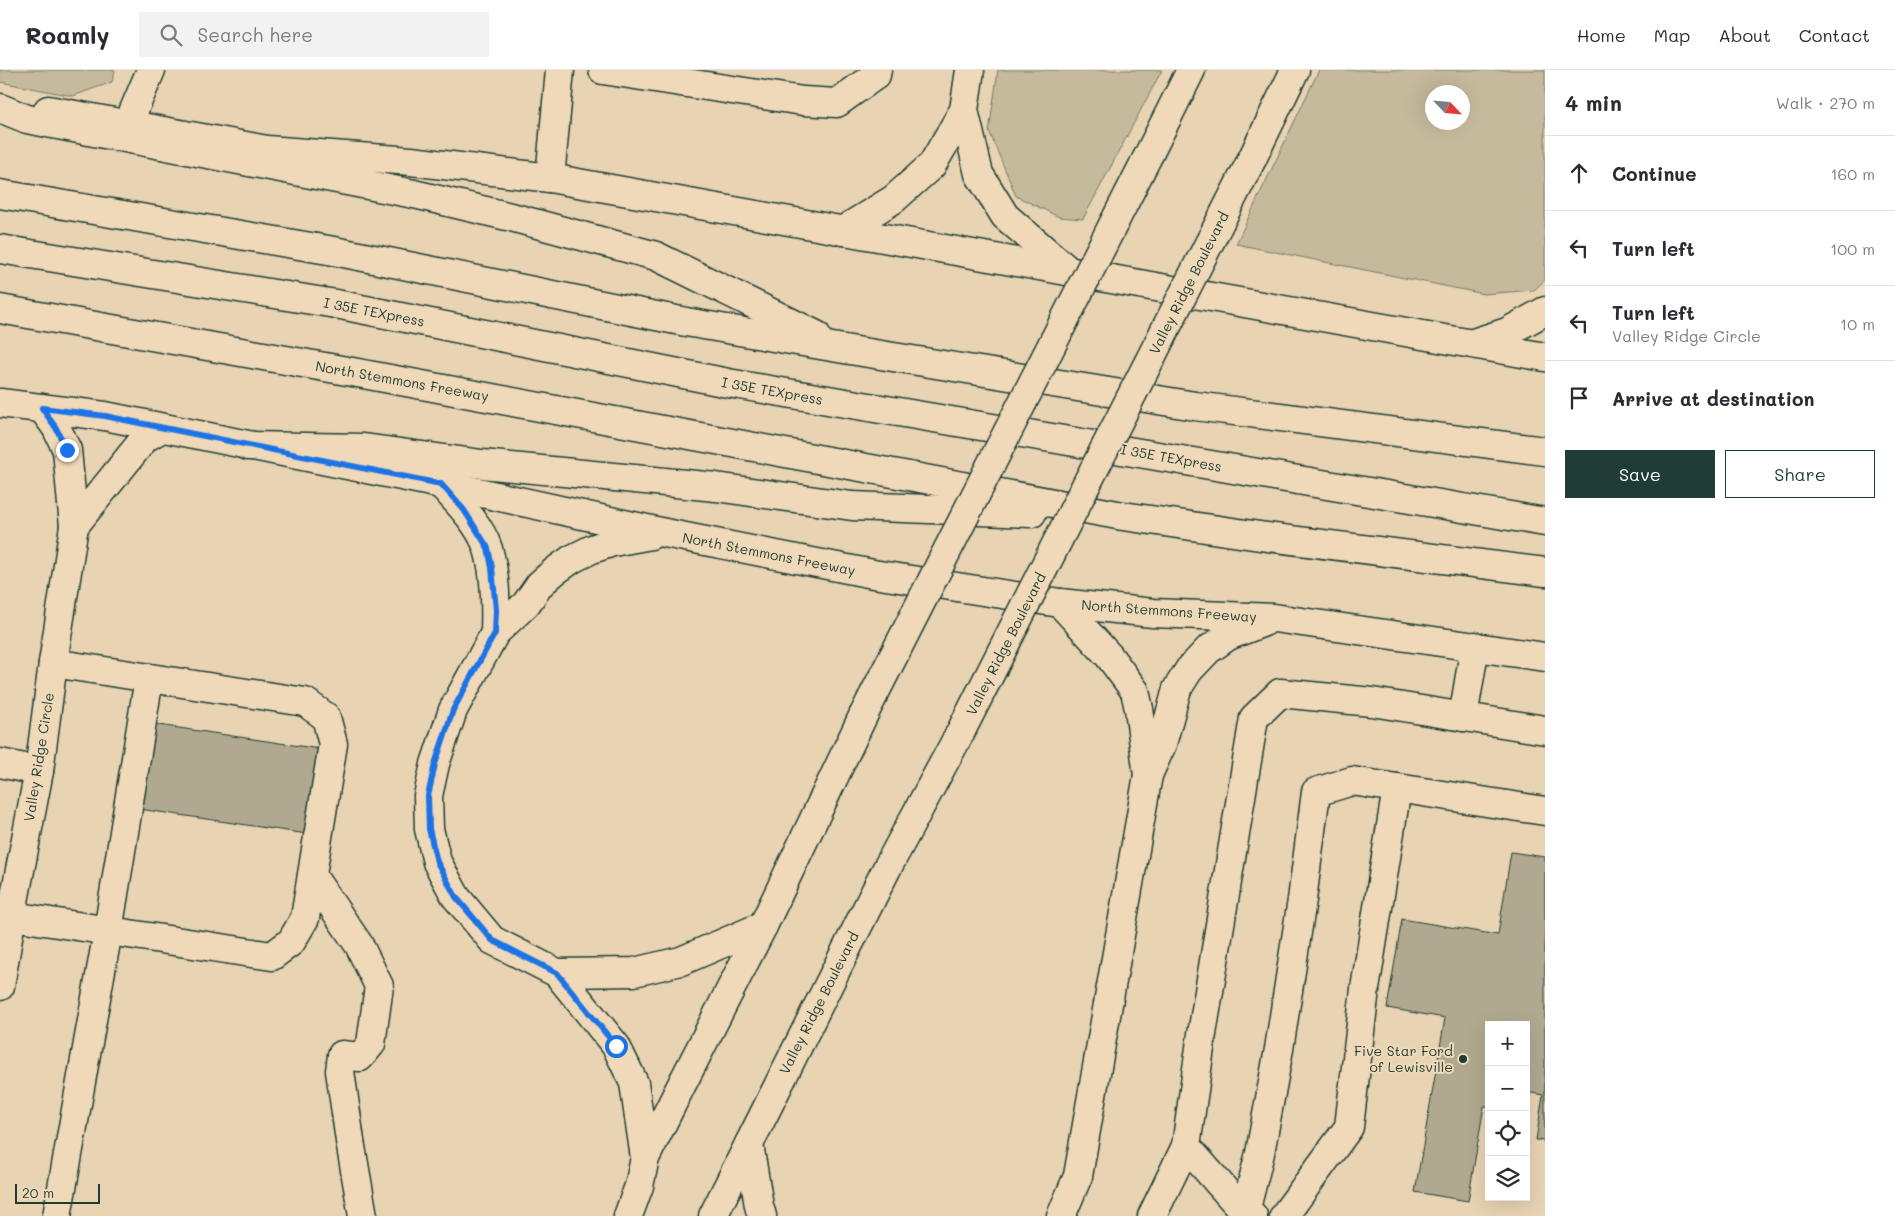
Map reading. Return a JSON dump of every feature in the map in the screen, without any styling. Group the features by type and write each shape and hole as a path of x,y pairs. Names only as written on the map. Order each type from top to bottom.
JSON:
{"main road":[{"path":"128,124 151,70"},
{"path":"550,178 560,70"},
{"path":"603,70 803,101 837,103 876,75 877,70"},
{"path":"842,231 894,199 932,165 964,110 970,70"},
{"path":"628,1216 639,1186 645,1158 763,926 863,716 1192,70"},
{"name":"Valley Ridge Boulevard","path":"713,1216 886,870 960,733 1252,159 1295,70"},
{"path":"0,102 267,150 411,161 550,178 1545,357"},
{"path":"0,108 27,119 414,194 515,218 656,256 844,349"},
{"path":"964,110 979,174 1004,216 1072,273"},
{"path":"0,194 334,250 686,322 844,349 1195,406 1545,451"},
{"name":"I 35E TEXpress","path":"0,249 336,304 776,392 1545,522"},
{"name":"North Stemmons Freeway","path":"0,309 357,372 1123,516 1260,536 1545,572"},
{"path":"1470,344 1507,332 1545,311"},
{"name":"North Stemmons Freeway","path":"0,403 105,416 441,484 665,533 874,574 1060,603 1153,613 1274,618 1476,646 1545,658"},
{"name":"Valley Ridge Circle","path":"0,986 9,902 39,771 74,526 67,450 56,428 42,408"},
{"path":"74,526 145,438 162,428"},
{"path":"248,446 364,448 482,464 716,487 852,506 1123,516"},
{"path":"441,484 464,510 488,548 494,591 495,633"},
{"path":"645,1158 634,1083 616,1046 557,973 492,940 456,897 437,862 429,829 428,796 435,764 453,710 495,633 526,604 540,584 572,559 592,549 613,542 665,533"},
{"path":"1060,603 1109,656 1135,691 1148,775"},
{"path":"1061,1216 1078,1176 1148,775 1162,744 1178,689 1189,670 1208,650 1228,636 1274,618"},
{"path":"1463,717 1476,646"},
{"path":"9,902 108,930 272,956 291,942 306,918 333,744 326,717 305,702 53,663"},
{"path":"57,1216 108,930 149,678"},
{"path":"1152,1216 1186,1146 1202,1034 1254,718 1280,693 1372,702 1545,730"},
{"path":"0,763 39,771"},
{"path":"1247,1215 1279,1049 1302,900 1316,792 1352,781 1545,811"},
{"path":"1284,1216 1349,1127 1365,989 1397,788"},
{"path":"312,876 360,945 380,986 371,1044 360,1057 342,1055 340,1071 363,1216"},
{"path":"557,973 634,972 681,961 763,926"},
{"path":"749,1144 762,1216"},
{"path":"1186,1146 1247,1215"}],"shaded area":[{"path":"0,70 115,70 112,82 73,96 0,82"},
{"path":"998,70 1162,70 1083,219 1059,217 1016,196 989,131"},
{"path":"1319,70 1545,70 1545,280 1534,290 1484,294 1236,244"}],"building":[{"path":"152,724 320,749 307,834 139,809"},
{"name":"Five Star Ford of Lewisville","path":"1511,852 1545,857 1545,1141 1536,1140 1543,1095 1530,1093 1530,1021 1485,1021 1485,1106 1468,1201 1415,1192 1445,1018 1387,1008 1402,919 1498,935"}],"place":[{"name":"Five Star Ford of Lewisville","path":"1463,1059"}],"route":[{"path":"67,450 56,428 42,408 105,416 441,484 464,510 488,548 496,610 495,633 453,710 435,764 428,796 429,829 437,862 456,897 492,940 557,973 616,1046"}]}
